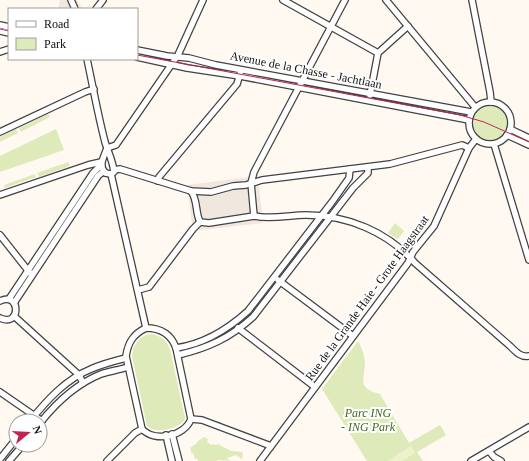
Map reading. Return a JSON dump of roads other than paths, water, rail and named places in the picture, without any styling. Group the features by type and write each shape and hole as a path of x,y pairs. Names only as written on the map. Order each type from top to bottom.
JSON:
{"street":[{"path":"97,8 103,0"},
{"path":"107,148 116,145 172,64 203,0"},
{"path":"283,0 378,53"},
{"path":"254,216 251,183 254,172 345,0"},
{"path":"386,0 473,110"},
{"path":"472,0 491,102"},
{"path":"369,100 378,53 408,26"},
{"name":"Avenue de la Chasse - Jachtlaan","path":"138,50 195,59 302,81 473,110"},
{"name":"Avenue de la Chasse - Jachtlaan","path":"138,57 187,68 240,76 469,120"},
{"path":"87,60 146,328"},
{"path":"158,181 159,177 187,142 237,84 241,69"},
{"path":"0,132 85,92 94,90"},
{"path":"491,102 501,105 508,112 511,121 509,132 501,140 494,144 484,143 476,139 470,132 469,120 473,110 482,103 491,102"},
{"path":"509,132 529,138"},
{"path":"509,132 529,145"},
{"name":"Rue de la Grande Haie - Grote Haagstraat","path":"260,461 408,263 413,252 434,226 469,148 476,139"},
{"path":"494,144 529,260"},
{"path":"11,301 98,176 104,171 113,172 120,170 191,191 211,192 263,180 390,164 462,146 469,148"},
{"path":"30,273 93,173 108,156"},
{"path":"0,195 92,164 101,164"},
{"path":"101,164 104,171"},
{"path":"178,355 214,344 239,329 253,317 353,188 368,173 368,167"},
{"path":"176,348 205,340 234,324 255,303 347,181 351,174 350,170"},
{"path":"191,191 194,195 197,216 200,222"},
{"path":"200,222 209,223 254,216 262,218 306,215 337,217 359,224 392,241 504,342 521,355 526,357 529,356"},
{"path":"138,290 149,287 200,222"},
{"path":"0,235 30,273"},
{"path":"274,278 353,336"},
{"path":"0,301 11,301"},
{"path":"1,320 8,320 14,316 16,310 11,301"},
{"path":"14,316 78,375 83,383"},
{"path":"234,324 316,387"},
{"path":"146,328 163,332 171,339 176,348 191,419 185,428 169,435 151,435 145,433 142,429 128,367 126,358 130,342 137,333 146,328"},
{"path":"38,413 57,392 78,375 102,364 126,358"},
{"path":"48,414 56,404 83,383 100,374 128,367"},
{"path":"0,392 31,413"},
{"path":"191,419 202,420 271,446"},
{"path":"471,461 529,427"},
{"path":"107,461 142,429"},
{"path":"169,435 172,461"},
{"path":"169,435 179,461"},
{"path":"4,461 0,459 8,449"},
{"path":"489,451 491,461"},
{"path":"489,451 501,461"},
{"path":"9,461 16,453"}],"tram line":[{"path":"0,29 8,31"},
{"path":"138,55 460,115 484,122 529,142"}],"park label":[{"name":"Parc ING - ING Park","path":"368,420"}]}
